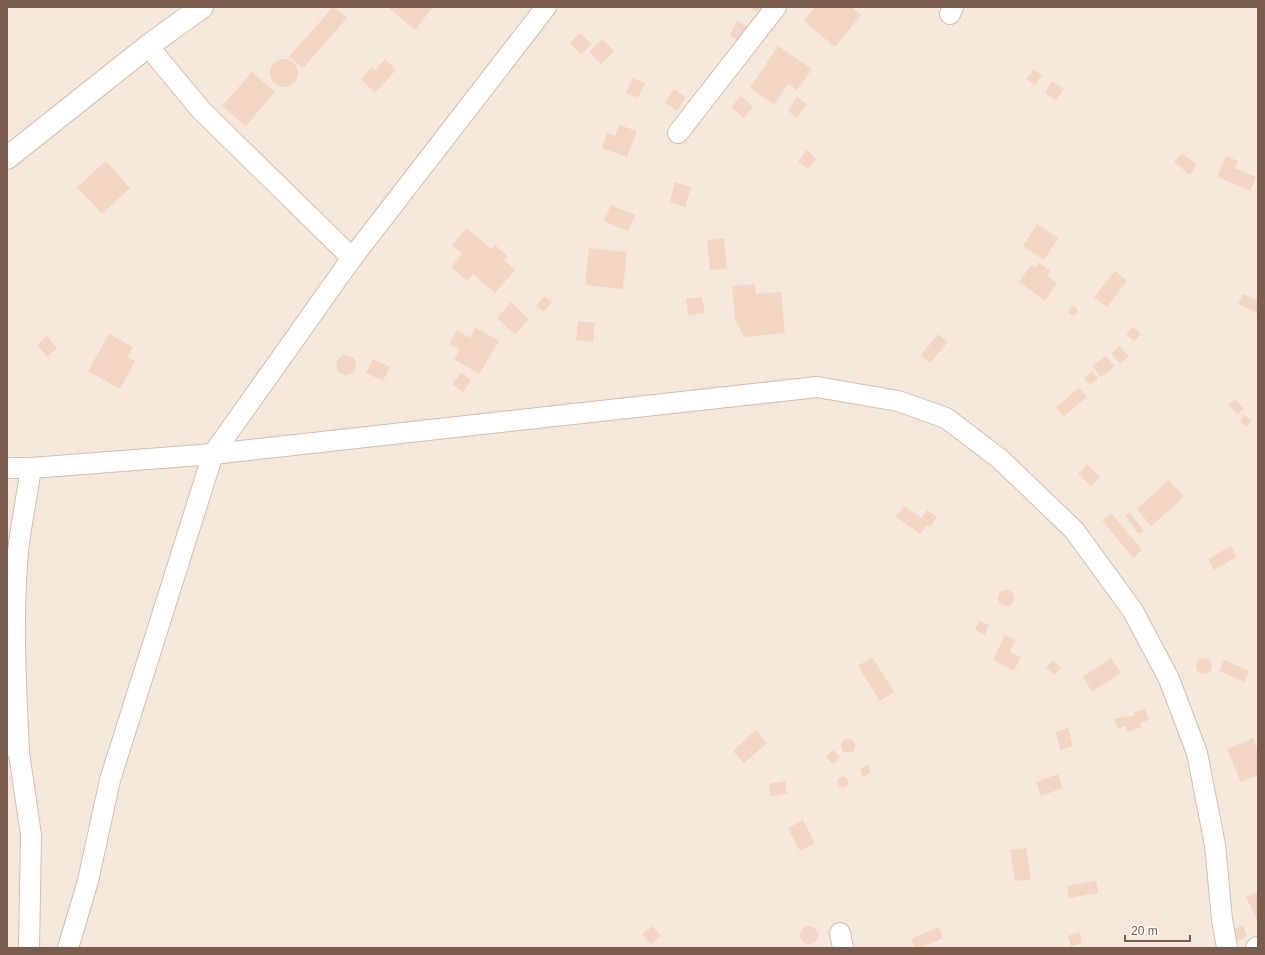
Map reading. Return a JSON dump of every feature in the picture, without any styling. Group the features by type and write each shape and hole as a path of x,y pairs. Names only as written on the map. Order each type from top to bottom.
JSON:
{"street":[{"path":"7,158 148,46 202,7"},
{"path":"68,948 88,881 110,780 213,454 352,258 546,7"},
{"path":"678,133 776,7"},
{"path":"148,46 201,110 352,258"},
{"path":"7,468 31,468 213,454 817,387 898,400 946,418 1000,459 1074,530 1133,611 1169,679 1197,753 1215,845 1222,919 1227,948"},
{"path":"29,948 31,835 13,746 16,679 18,552 31,468"}],"shaded area":[{"path":"7,7 1258,7 1258,948 7,948"}],"building":[{"path":"333,7 347,18 303,68 289,57"},
{"path":"433,7 415,30 389,8"},
{"path":"748,7 761,7 758,12"},
{"path":"815,7 852,7 861,15 835,47 804,21"},
{"path":"737,21 750,27 743,42 730,36"},
{"path":"580,33 592,44 581,55 570,43"},
{"path":"602,39 614,51 601,64 589,52"},
{"path":"778,46 812,69 797,90 788,84 774,104 750,88"},
{"path":"284,59 290,60 294,63 297,67 297,79 294,83 290,86 284,87 278,86 274,83 271,79 270,73 271,67 274,63 278,60"},
{"path":"385,59 396,70 375,93 361,79 371,67 375,70"},
{"path":"1034,69 1042,75 1035,85 1026,79"},
{"path":"252,72 275,92 246,126 222,106"},
{"path":"633,78 645,83 638,98 626,93"},
{"path":"1052,81 1064,89 1056,100 1045,93"},
{"path":"674,89 686,97 677,111 665,103"},
{"path":"741,96 753,107 744,118 731,107"},
{"path":"797,97 807,104 797,118 788,111"},
{"path":"619,125 637,131 627,157 602,148 607,133 615,136"},
{"path":"807,150 816,159 808,169 798,161"},
{"path":"1182,153 1197,165 1190,175 1174,162"},
{"path":"1226,156 1238,161 1235,168 1256,177 1250,191 1217,177"},
{"path":"106,161 130,188 102,214 77,187"},
{"path":"675,182 691,187 685,207 670,202"},
{"path":"611,205 635,215 628,231 604,221"},
{"path":"1037,224 1058,238 1044,260 1023,246"},
{"path":"466,228 491,249 495,245 508,256 504,260 515,270 495,293 473,274 467,281 451,267 462,254 452,245"},
{"path":"724,238 727,269 710,270 707,240"},
{"path":"589,248 627,252 623,289 585,285"},
{"path":"1039,263 1050,271 1047,276 1057,283 1045,301 1019,282 1031,265 1035,268"},
{"path":"1115,271 1127,281 1107,307 1094,297"},
{"path":"755,284 756,294 781,292 785,333 744,337 735,319 732,286"},
{"path":"1243,294 1256,300 1258,295 1258,313 1238,304"},
{"path":"544,296 552,302 544,312 536,306"},
{"path":"702,297 705,313 688,315 686,299"},
{"path":"511,302 529,319 515,335 497,318"},
{"path":"1073,306 1078,311 1073,316 1068,311"},
{"path":"578,321 595,323 593,342 576,340"},
{"path":"1133,327 1141,334 1134,341 1126,334"},
{"path":"476,328 499,341 479,374 454,359 460,350 449,344 457,330 470,338"},
{"path":"109,334 133,347 128,357 135,361 120,389 88,371"},
{"path":"938,334 948,342 930,363 921,355"},
{"path":"47,336 57,348 47,357 37,345"},
{"path":"1120,346 1129,357 1120,364 1111,353"},
{"path":"346,355 353,358 356,365 353,372 346,375 339,372 336,365 339,358"},
{"path":"1106,356 1115,366 1101,377 1092,366"},
{"path":"373,359 390,367 383,381 366,373"},
{"path":"1092,371 1098,378 1090,385 1084,378"},
{"path":"461,373 471,380 463,392 452,384"},
{"path":"1079,388 1087,397 1064,416 1056,407"},
{"path":"1235,399 1244,409 1237,414 1229,405"},
{"path":"1244,415 1251,420 1247,427 1240,422"},
{"path":"1087,465 1100,477 1091,486 1078,474"},
{"path":"1169,480 1184,497 1151,526 1137,509"},
{"path":"904,506 922,518 927,510 937,517 930,527 927,525 920,534 896,517"},
{"path":"1111,513 1142,550 1133,558 1102,520"},
{"path":"1130,513 1144,531 1139,534 1125,516"},
{"path":"1231,546 1237,557 1214,570 1208,559"},
{"path":"1003,590 1009,590 1014,595 1012,604 1009,606 1003,606 998,601 998,595"},
{"path":"979,621 989,625 985,635 975,630"},
{"path":"1005,635 1016,640 1010,652 1021,657 1014,671 993,660"},
{"path":"872,657 894,692 880,701 858,666"},
{"path":"1111,658 1121,673 1092,692 1083,677"},
{"path":"1204,658 1211,663 1212,666 1207,673 1204,674 1197,669 1196,666 1201,659"},
{"path":"1052,660 1061,667 1055,675 1046,668"},
{"path":"1224,660 1249,671 1244,682 1219,671"},
{"path":"1145,709 1149,720 1140,723 1142,727 1127,732 1126,726 1118,729 1114,719 1135,715 1134,712"},
{"path":"1068,728 1073,746 1060,750 1056,732"},
{"path":"756,730 767,743 744,763 733,751"},
{"path":"1253,738 1258,751 1258,775 1241,782 1227,749"},
{"path":"848,739 853,741 855,746 853,751 848,753 843,751 841,746 843,741"},
{"path":"833,750 840,757 833,764 826,757"},
{"path":"868,765 871,773 863,777 860,769"},
{"path":"1058,774 1063,788 1041,796 1036,782"},
{"path":"843,776 847,778 849,782 847,786 843,788 839,786 837,782 839,778"},
{"path":"785,781 787,793 771,796 769,784"},
{"path":"803,820 815,843 800,851 788,828"},
{"path":"1026,848 1031,879 1015,881 1010,850"},
{"path":"1096,881 1098,893 1069,898 1067,886"},
{"path":"1256,892 1258,897 1258,920 1246,897"},
{"path":"1243,925 1247,937 1237,941 1233,930"},
{"path":"652,926 661,936 651,944 642,934"},
{"path":"809,926 815,929 818,935 815,941 809,944 803,941 800,935 803,929"},
{"path":"939,927 943,938 920,948 915,948 911,939"},
{"path":"1079,932 1082,943 1071,946 1068,936"}]}
